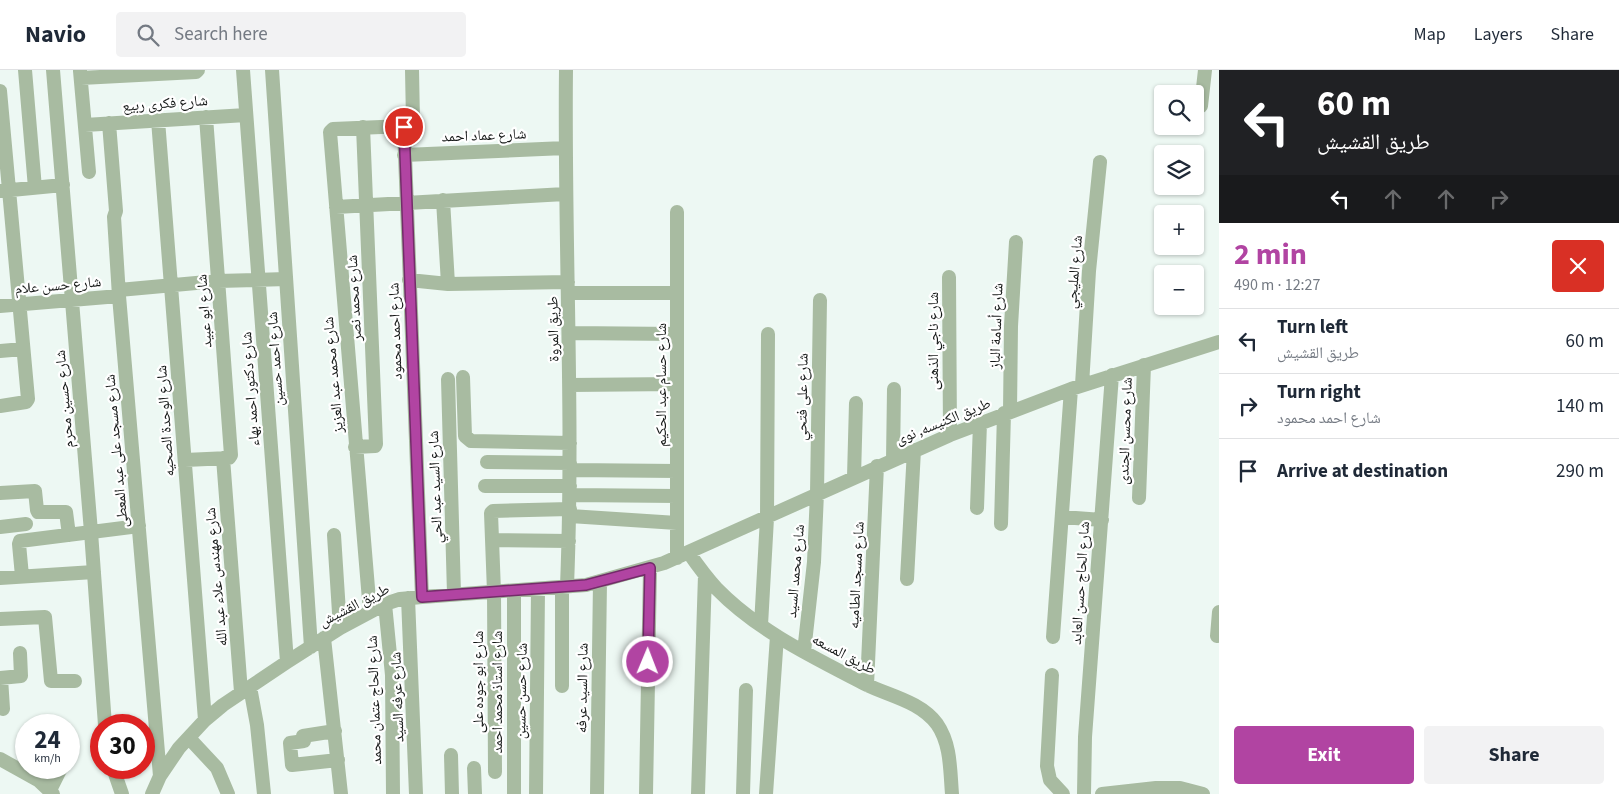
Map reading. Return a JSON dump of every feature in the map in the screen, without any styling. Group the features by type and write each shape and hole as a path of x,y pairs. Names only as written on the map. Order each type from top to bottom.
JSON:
{"street":[{"path":"25,70 35,188"},
{"name":"شارع حسين محرم","path":"53,70 104,714"},
{"name":"شارع دكتور احمد بهاء","path":"243,70 287,662"},
{"name":"شارع احمد حسين","path":"272,70 311,646"},
{"name":"شارع احمد محمود","path":"412,70 413,121 405,126 404,129 404,154 409,280 415,597"},
{"name":"طريق المروة","path":"562,686 564,587 570,513 570,384 565,194 566,70"},
{"path":"1204,85 1206,70"},
{"path":"89,172 80,74 197,71"},
{"path":"0,91 5,191 28,400 26,402 0,406"},
{"name":"شارع فكرى ربيع","path":"85,125 246,114"},
{"name":"شارع ابو عبيد","path":"206,117 231,455 229,458 222,458"},
{"name":"شارع الوحدة الصحيه","path":"158,120 205,720"},
{"name":"شارع مسجد على عبد المعطى","path":"109,123 116,211 114,217 119,293 160,776"},
{"path":"363,128 405,126"},
{"name":"شارع محمد عبد العزيز","path":"363,128 333,129 330,135 370,612"},
{"name":"شارع محمد نصر","path":"355,447 374,446 376,444 363,128"},
{"name":"شارع عماد احمد","path":"404,154 565,148"},
{"name":"شارع المليجي","path":"1053,637 1062,517 1090,271 1100,162"},
{"path":"5,191 62,185"},
{"path":"336,207 565,194"},
{"path":"443,200 448,284"},
{"name":"شارع حسام عبد الحكيم","path":"676,212 677,523 683,556"},
{"name":"شارع أسامة الباز","path":"1001,524 1010,326 1016,242"},
{"name":"شارع ناجي الذهنى","path":"949,277 950,435"},
{"name":"شارع حسن علام","path":"0,306 72,300 171,285 259,278 286,279"},
{"path":"409,280 448,284 568,287 677,293"},
{"name":"شارع على فتحي","path":"817,494 820,300"},
{"path":"569,334 677,334"},
{"path":"761,625 767,518 768,334"},
{"name":"طريق الكنيسه, نوى","path":"683,556 877,466 1007,412 1112,375 1219,342"},
{"path":"0,351 23,348"},
{"name":"شارع محسن الجندى","path":"1139,498 1144,365"},
{"name":"شارع الحاج حسن العابد","path":"1084,794 1085,737 1112,375"},
{"path":"463,377 465,436 471,441 570,443"},
{"name":"شارع السيد عبد الحي","path":"448,379 454,594"},
{"path":"570,384 677,384"},
{"path":"893,460 894,390"},
{"path":"854,477 856,403"},
{"path":"977,508 980,423"},
{"path":"907,579 914,450"},
{"path":"185,460 222,458"},
{"name":"شارع مهندس علاء عبد الله","path":"222,458 246,690 257,725 264,794"},
{"path":"487,462 677,471"},
{"name":"شارع مسجد الطاميه","path":"867,685 877,466"},
{"path":"485,486 677,496"},
{"path":"0,493 35,491 38,512 66,512 69,535"},
{"name":"شارع محمد السيد","path":"804,652 814,562 817,494"},
{"name":"شارع ابو جوده على","path":"495,772 494,592 491,513 493,511 570,513"},
{"path":"570,513 677,523"},
{"path":"1062,517 1102,520"},
{"path":"0,527 26,524"},
{"path":"22,576 20,541 139,526"},
{"path":"334,535 340,628"},
{"path":"492,540 569,541"},
{"name":"طريق القشيش","path":"152,794 160,776 179,748 205,720 311,646 385,604 415,597 564,587 600,582 650,568 683,556"},
{"name":"طريق المسعه","path":"683,556 731,602 777,636 867,685 916,706 927,714 936,723 948,746 952,794"},
{"path":"646,794 650,568"},
{"path":"0,578 94,572"},
{"path":"698,794 705,576"},
{"name":"شارع السيد عرفه","path":"597,794 600,582"},
{"name":"شارع حسن حسين","path":"536,794 538,589"},
{"name":"شارع استاذ محمد احمد","path":"514,591 514,794"},
{"name":"شارع عرفه السيد","path":"415,597 416,794"},
{"name":"شارع الحاج عتمان محمد","path":"385,604 392,675 392,794"},
{"path":"1217,636 1219,612"},
{"path":"0,619 45,617 51,680 76,681"},
{"path":"766,794 777,636"},
{"path":"324,638 341,794"},
{"path":"3,709 1,678 20,676 20,653"},
{"path":"1052,676 1047,766 1050,780 1063,794"},
{"path":"743,794 746,690"},
{"path":"334,731 303,736 304,741 290,743 292,765 338,760"},
{"path":"189,738 217,768 228,794"},
{"path":"451,754 452,794"},
{"path":"0,760 38,780 52,792 57,779"},
{"path":"474,768 475,794"},
{"path":"117,779 122,794"},
{"path":"1102,794 1132,790 1180,788 1203,794"}],"route":[{"path":"404,127 422,597 586,585 650,568 648,662"}]}
